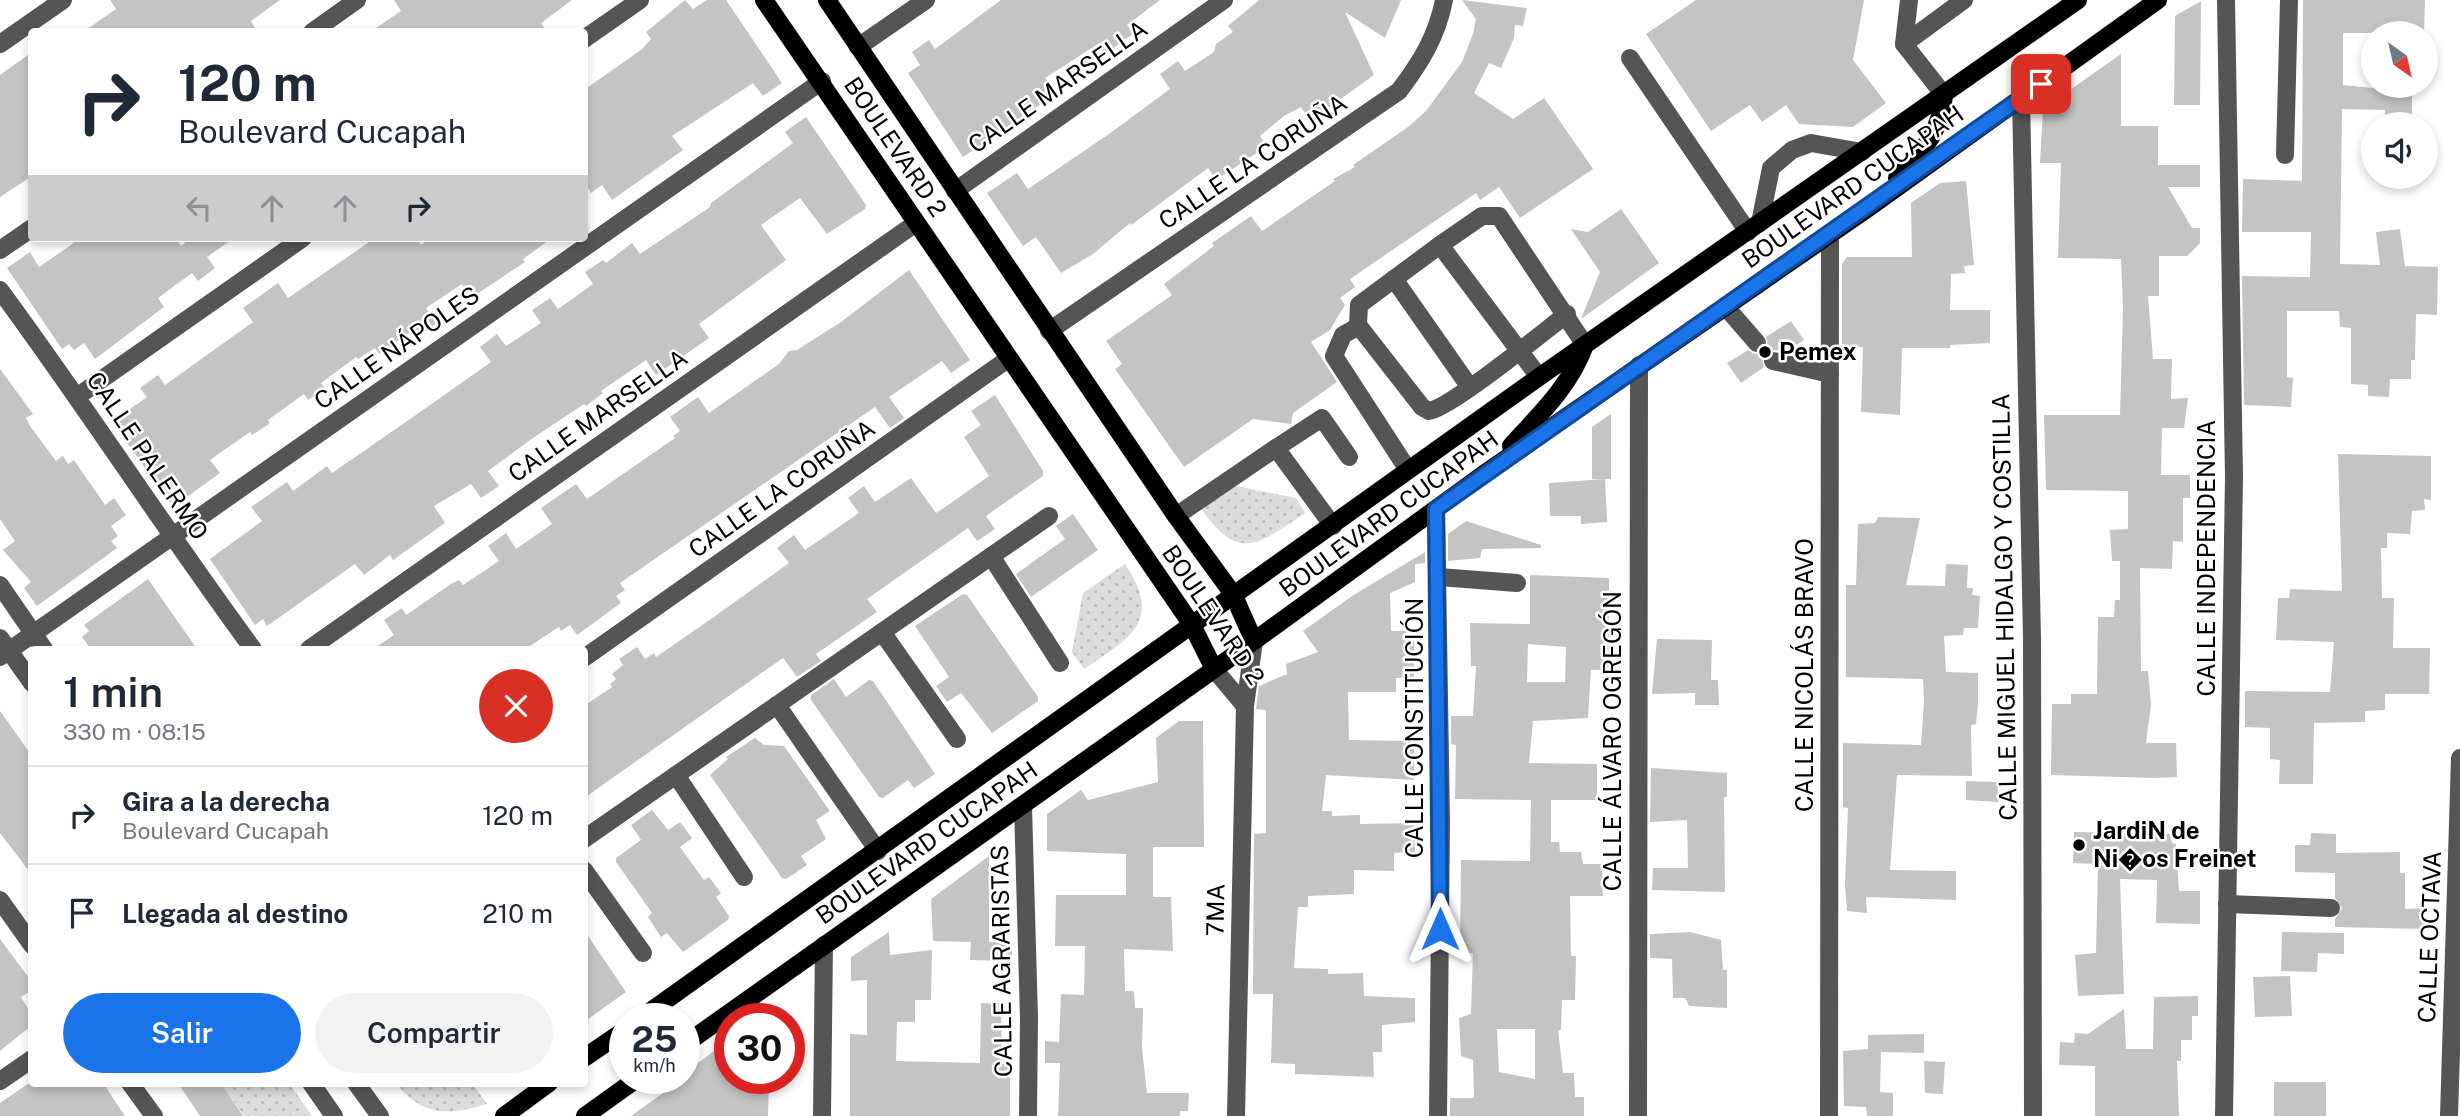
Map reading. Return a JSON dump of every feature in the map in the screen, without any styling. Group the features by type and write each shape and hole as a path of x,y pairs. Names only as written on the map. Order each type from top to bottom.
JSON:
{"main road":[{"name":"BOULEVARD 2","path":"764,0 1192,625 1214,669"},
{"name":"BOULEVARD 2","path":"827,0 1175,516 1233,594 1254,641"},
{"name":"BOULEVARD CUCAPAH","path":"662,1003 1539,377 2078,0"},
{"name":"BOULEVARD CUCAPAH","path":"700,1034 1023,806 1484,474 1871,206 2158,0"},
{"path":"1871,206 1930,143 1942,119 1944,95"},
{"path":"1484,474 1552,402 1577,369 1585,345"},
{"path":"588,1055 609,1041"},
{"path":"504,1116 544,1087"},
{"path":"585,1116 608,1108 622,1094"}],"street":[{"path":"0,44 63,0"},
{"path":"318,28 357,0"},
{"path":"588,36 640,0"},
{"path":"858,47 926,0"},
{"name":"CALLE MARSELLA","path":"955,191 1224,0"},
{"name":"CALLE LA CORUÑA","path":"1049,331 1399,91 1424,58 1440,22 1444,0"},
{"path":"1909,0 1904,44 1944,95"},
{"path":"1904,44 1964,0"},
{"name":"CALLE INDEPENDENCIA","path":"2224,1116 2234,477 2226,0"},
{"path":"2285,155 2289,0"},
{"path":"1630,58 1754,228"},
{"name":"CALLE NÁPOLES","path":"3,648 33,633 822,81"},
{"name":"CALLE MIGUEL HIDALGO Y COSTILLA","path":"2021,98 2032,639 2033,1116"},
{"path":"1754,228 1770,168 1792,149 1811,143 1862,152"},
{"path":"1567,314 1437,410 1429,411 1422,407 1359,326 1359,305 1482,216 1499,216 1567,314 1585,345"},
{"name":"CALLE MARSELLA","path":"313,646 916,223"},
{"path":"0,250 28,231"},
{"name":"CALLE NICOLÁS BRAVO","path":"1829,1116 1830,233"},
{"path":"78,396 297,242"},
{"path":"1440,245 1539,377"},
{"path":"1394,279 1469,386"},
{"name":"CALLE PALERMO","path":"0,290 78,396 170,537 251,646"},
{"path":"1726,306 1757,343"},
{"path":"1359,326 1343,335 1334,356 1408,470"},
{"name":"CALLE LA CORUÑA","path":"588,655 1008,359"},
{"path":"1773,361 1830,374"},
{"name":"CALLE ÁLVARO OGREGÓN","path":"1638,1116 1639,366"},
{"path":"1175,516 1321,418 1349,457"},
{"path":"1276,448 1333,526"},
{"name":"CALLE CONSTITUCIÓN","path":"1436,509 1439,577 1438,1116"},
{"path":"588,836 1049,516"},
{"path":"991,556 1060,663"},
{"path":"1439,577 1517,583"},
{"path":"0,585 42,646"},
{"path":"882,632 957,739"},
{"name":"BOULEVARD 2","path":"1245,706 1254,641"},
{"path":"3,648 28,678"},
{"name":"BOULEVARD 2","path":"1214,669 1245,706"},
{"path":"777,705 878,851"},
{"name":"7MA","path":"1236,1116 1245,706"},
{"name":"CALLE OCTAVA","path":"2449,1116 2460,758"},
{"path":"676,775 744,877"},
{"name":"CALLE AGRARISTAS","path":"1023,806 1029,1018 1028,1116"},
{"path":"588,876 643,953"},
{"path":"0,900 28,939"},
{"path":"2227,904 2331,908"},
{"path":"822,1116 824,945"},
{"path":"0,1081 28,1062"},
{"path":"133,1087 154,1116"},
{"path":"315,1087 334,1116"},
{"path":"359,1087 380,1116"}],"shaded area":[{"path":"1231,485 1296,498 1305,513 1261,540 1238,542 1213,525 1200,507"},
{"path":"1125,564 1142,600 1141,614 1127,637 1084,669 1072,652 1083,593"},
{"path":"224,1087 292,1087 312,1116 244,1116"},
{"path":"399,1087 475,1087 487,1104 460,1110 436,1110 415,1102"}],"building":[{"path":"110,0 280,0 251,21 255,28 89,28 116,9"},
{"path":"394,0 572,0 541,23 544,28 376,28 401,11"},
{"path":"685,0 693,9 707,0 726,0 782,83 763,96 753,83 672,136 683,150 612,200 602,185 591,193 588,188 588,87 642,49 651,39 646,32"},
{"path":"1001,0 1160,0 1127,25 1133,34 1105,54 1098,44 1045,78 1056,94 963,157 908,73 920,65 912,52 929,40 935,49"},
{"path":"1259,0 1401,0 1385,38 1345,12 1374,75 1310,121 1301,107 1284,116 1260,136 1267,146 1216,180 1208,168 1131,225 1130,223 1093,254 1061,273 1036,237 1023,246 987,193 1017,173 1028,189 1109,134 1170,89 1160,74 1178,61 1185,71 1214,52 1216,44 1233,32 1228,26"},
{"path":"1462,0 1527,8 1523,26 1515,25 1514,38 1501,68 1489,63 1474,93 1513,119 1544,98 1593,169 1520,218 1499,187 1480,200 1476,193 1350,279 1355,287 1340,298 1345,305 1330,330 1311,342 1337,382 1293,413 1291,424 1253,419 1184,467 1115,369 1122,364 1106,341 1172,295 1164,284 1214,246 1212,243 1251,216 1262,231 1335,181 1333,179 1355,167 1353,165 1408,127 1426,111 1462,62 1473,34 1476,19"},
{"path":"1696,0 1864,0 1853,60 1886,103 1853,127 1799,124 1786,105 1762,122 1750,105 1711,131 1646,34"},
{"path":"2303,0 2425,0 2424,21 2361,21 2361,33 2343,33 2343,85 2361,87 2361,98 2412,98 2412,112 2342,109 2340,264 2380,265 2376,232 2400,229 2405,266 2438,267 2437,315 2416,314 2415,360 2411,360 2411,379 2390,379 2389,397 2368,396 2368,385 2351,384 2351,328 2340,327 2339,311 2287,311 2287,377 2293,378 2291,407 2244,405 2242,276 2310,277 2311,232 2242,232 2243,179 2302,181"},
{"path":"2201,1 2200,105 2174,105 2175,16"},
{"path":"2121,54 2121,126 2158,126 2158,165 2200,165 2200,187 2168,187 2192,228 2200,228 2200,243 2187,256 2159,256 2159,296 2148,296 2153,359 2172,359 2171,399 2188,398 2184,428 2162,428 2161,475 2190,475 2190,498 2183,498 2183,542 2173,541 2172,569 2140,568 2141,671 2148,671 2151,705 2146,743 2176,743 2177,777 2051,775 2052,704 2071,704 2071,694 2097,694 2098,617 2114,617 2115,600 2120,600 2120,561 2112,561 2110,530 2128,529 2128,491 2046,490 2044,415 2120,415 2123,307 2121,259 2058,258 2061,163 2040,163 2043,109"},
{"path":"28,55 28,179 0,197 0,75"},
{"path":"806,117 866,205 865,209 827,234 800,198 761,225 786,260 699,324 709,338 656,375 646,360 601,391 603,393 586,406 584,404 530,440 488,471 499,486 481,498 471,484 434,506 445,523 393,560 390,555 364,575 355,564 267,626 263,619 255,625 210,559 262,521 251,507 287,482 293,491 327,466 332,473 413,417 491,362 480,347 497,334 506,346 541,323 532,310 550,298 558,309 593,284 585,272 603,260 606,263 632,243 640,254 710,207 711,203 793,143 785,132"},
{"path":"1966,181 1974,265 1964,266 1965,273 1951,274 1950,310 1990,310 1990,343 1950,345 1950,348 1902,348 1900,415 1861,412 1863,347 1842,347 1842,264 1847,257 1912,257 1911,203 1940,183"},
{"path":"1621,209 1659,263 1581,319 1600,272 1571,229 1588,232"},
{"path":"75,242 178,242 181,246 186,242 228,242 207,257 215,268 198,281 192,273 158,298 164,307 95,359 84,343 74,350 69,344 62,349 7,268 30,252 39,267"},
{"path":"369,242 419,242 421,245 425,242 546,242 523,259 525,262 471,298 462,284 426,308 437,323 420,335 415,329 379,354 375,348 358,359 356,357 321,383 325,388 308,400 304,394 268,420 270,423 252,435 250,432 210,460 220,473 173,507 112,422 147,397 140,388 158,375 165,385 253,322 243,308 278,283 288,298"},
{"path":"909,270 970,360 951,373 942,361 889,397 904,418 890,428 875,407 620,583 625,590 616,596 621,603 577,635 570,625 561,631 559,627 530,646 378,646 394,635 384,620 402,608 406,615 451,584 459,580 463,585 499,561 488,546 506,533 516,549 552,524 541,508 576,484 587,499 675,438 673,436 680,431 670,417 698,397 709,413 779,364 789,351 797,350 841,322"},
{"name":"Pemex","path":"1791,321 1804,340 1786,352 1775,350 1765,353 1762,359 1764,367 1741,383 1727,363 1748,350 1754,354 1764,352 1768,346 1766,337"},
{"path":"0,369 33,414 26,418 56,461 63,456 68,464 74,460 105,505 114,498 126,515 111,526 118,536 111,541 117,548 37,606 24,588 31,582 3,550 15,541 0,519"},
{"path":"995,395 1043,471 1043,476 986,516 995,529 977,541 968,528 867,599 877,612 816,654 821,661 797,677 783,658 588,795 588,703 612,687 610,684 616,679 612,674 623,665 619,659 637,647 645,659 654,653 656,657 711,619 789,563 777,548 794,535 805,550 859,513 848,498 864,486 875,502 911,478 936,513 951,503 989,476 964,437 981,425 971,411"},
{"path":"1611,414 1611,479 1592,479 1592,427"},
{"path":"2338,454 2431,456 2431,500 2424,499 2425,510 2412,511 2410,534 2387,533 2387,548 2381,548 2382,598 2394,598 2393,648 2430,648 2429,694 2385,694 2385,710 2365,711 2365,722 2314,723 2313,784 2279,784 2280,760 2270,759 2270,728 2245,727 2245,691 2330,692 2334,642 2276,640 2278,598 2289,598 2290,589 2342,591"},
{"path":"1605,479 1607,522 1581,524 1581,516 1550,516 1549,483"},
{"path":"1073,514 1098,550 1031,597 1016,574 1065,539 1056,526"},
{"path":"1878,517 1920,518 1906,585 1945,586 1946,564 1968,565 1967,588 1973,588 1972,595 1980,596 1978,628 1964,628 1963,635 1944,636 1946,672 1978,673 1978,704 1976,724 1971,725 1972,776 1897,775 1890,870 1956,871 1956,900 1866,897 1867,913 1847,911 1845,884 1848,808 1843,807 1843,743 1921,745 1924,702 1923,679 1846,677 1846,585 1856,585 1858,524 1875,523"},
{"path":"1466,521 1541,545 1541,548 1482,549 1480,558 1448,561 1448,534"},
{"path":"1425,552 1425,563 1415,564 1415,582 1390,593 1391,631 1414,631 1414,678 1396,678 1396,692 1348,692 1349,740 1414,741 1414,780 1326,775 1322,811 1332,811 1332,816 1360,815 1360,824 1414,823 1415,852 1394,853 1394,871 1354,870 1354,894 1308,896 1308,907 1298,907 1294,968 1328,969 1328,974 1363,973 1364,996 1415,998 1415,1022 1382,1025 1382,1052 1373,1052 1374,1077 1295,1074 1295,1064 1271,1063 1273,994 1253,994 1254,834 1266,833 1266,710 1256,709 1259,686 1287,674 1286,664 1318,652 1303,631 1352,596"},
{"path":"1530,575 1609,578 1609,670 1591,670 1588,718 1533,721 1529,763 1597,764 1597,800 1551,800 1551,842 1559,842 1560,852 1581,852 1583,864 1602,864 1603,896 1570,896 1571,956 1576,956 1575,1000 1562,1000 1561,1030 1558,1030 1563,1073 1574,1073 1575,1097 1584,1097 1584,1116 1450,1116 1450,1098 1474,1098 1473,1060 1461,1056 1459,1018 1471,1014 1473,953 1460,953 1461,860 1530,861 1531,800 1455,799 1456,745 1451,744 1451,716 1473,716 1476,666 1471,666 1470,623 1530,624","holes":["1528,644 1566,647 1565,682 1527,682","1497,1029 1535,1029 1535,1079 1499,1072"]},
{"path":"148,579 195,646 89,646 82,637 89,631 84,625"},
{"path":"963,594 967,595 1038,697 1038,701 992,733 961,693 947,702 936,686 949,677 915,626"},
{"path":"1657,639 1712,640 1711,680 1718,680 1719,705 1695,705 1695,693 1652,694"},
{"path":"834,679 846,697 869,680 873,681 935,774 914,788 908,780 883,798 879,797 811,700 811,695"},
{"path":"0,711 28,750 28,870 0,833"},
{"path":"1179,721 1203,721 1204,847 1153,847 1153,897 1171,897 1173,951 1124,949 1125,991 1134,991 1135,1008 1143,1008 1142,1048 1147,1093 1189,1093 1188,1111 1180,1111 1180,1116 1058,1116 1060,1063 1045,1063 1045,1041 1059,1042 1061,994 1084,995 1085,946 1055,946 1056,895 1126,895 1126,854 1047,851 1047,814 1081,790 1088,800 1158,782 1156,738"},
{"path":"755,738 764,745 784,746 830,811 816,820 826,839 801,856 807,865 786,879 782,878 710,775 728,759 726,757"},
{"path":"1651,768 1727,773 1727,797 1724,797 1725,892 1652,890 1653,868 1688,868 1687,820 1650,822"},
{"path":"1966,781 1998,782 1998,802 1966,800"},
{"path":"652,810 668,830 680,822 692,838 680,847 704,880 709,877 721,893 716,897 729,916 728,920 683,952 667,933 661,937 648,917 652,913 616,862 616,858 641,840 631,825"},
{"path":"2074,832 2170,834 2172,843 2176,844 2179,891 2200,891 2200,924 2156,923 2157,880 2120,879 2124,994 2078,996 2075,955 2096,953 2098,864 2073,863"},
{"path":"2311,833 2336,834 2336,853 2400,852 2400,873 2405,873 2405,909 2424,908 2424,929 2335,927 2335,919 2342,908 2335,898 2335,873 2295,872 2295,845 2310,845"},
{"path":"989,856 989,942 1012,943 1012,961 970,960 971,942 933,941 931,899"},
{"path":"889,932 890,955 932,950 931,1000 915,1000 915,1022 897,1022 896,1061 980,1063 981,1003 1001,1004 1002,1064 1010,1064 1010,1116 850,1116 850,1034 867,1035 867,980 851,981 851,957"},
{"path":"1690,932 1721,940 1723,970 1727,970 1727,1008 1689,1006 1685,998 1673,998 1672,959 1650,958 1650,934"},
{"path":"2282,932 2344,933 2344,954 2318,953 2317,972 2281,971"},
{"path":"588,936 626,992 588,1019"},
{"path":"0,939 28,977 28,993 21,997 28,1008 28,1028 0,1051"},
{"path":"2290,976 2292,1016 2255,1017 2253,977"},
{"path":"2198,996 2198,1016 2192,1016 2192,1040 2181,1040 2181,1061 2177,1061 2179,1116 2095,1116 2095,1066 2059,1065 2060,1042 2074,1043 2075,1033 2088,1034 2124,1009 2126,1049 2153,1049 2154,997"},
{"path":"1924,1034 1924,1053 1881,1052 1880,1092 1893,1093 1893,1116 1867,1116 1866,1107 1844,1106 1843,1051 1868,1049 1868,1035"},
{"path":"714,1051 714,1094 769,1094 768,1116 631,1116 662,1094 700,1094 700,1062"},
{"path":"1924,1061 1945,1062 1943,1094 1925,1093"},
{"path":"2274,1082 2326,1082 2326,1116 2274,1116"},
{"path":"28,1084 28,1087 106,1087 125,1116 0,1116 0,1103"},
{"path":"181,1087 224,1087 243,1116 200,1116"}],"place":[{"name":"Pemex","path":"1765,352"},
{"name":"JardiN de Ni�os Freinet","path":"2079,845"}],"route":[{"path":"1440,929 1439,577 1436,509 1550,427 1871,206 2041,84"}]}
